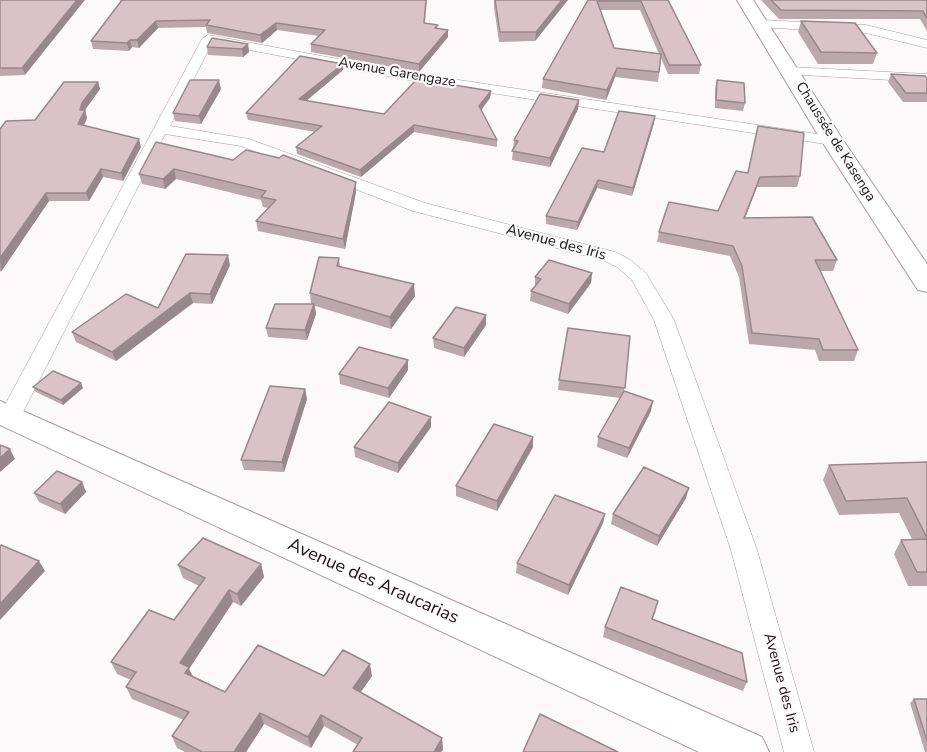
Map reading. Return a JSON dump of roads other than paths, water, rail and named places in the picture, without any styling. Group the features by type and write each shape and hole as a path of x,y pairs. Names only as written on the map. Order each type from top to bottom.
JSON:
{"main road":[{"name":"Chaussée de Kasenga","path":"745,0 832,140 927,284"},
{"name":"Avenue des Araucarias","path":"5,414 747,752"}],"street":[{"path":"761,24 866,29 927,44"},
{"name":"Avenue Garengaze","path":"5,414 161,129 204,41 212,38 419,78 832,140"},
{"path":"790,71 927,78"},
{"name":"Avenue des Iris","path":"161,129 244,142 400,201 609,256 633,271 664,320 708,443 744,550 799,752"}]}
